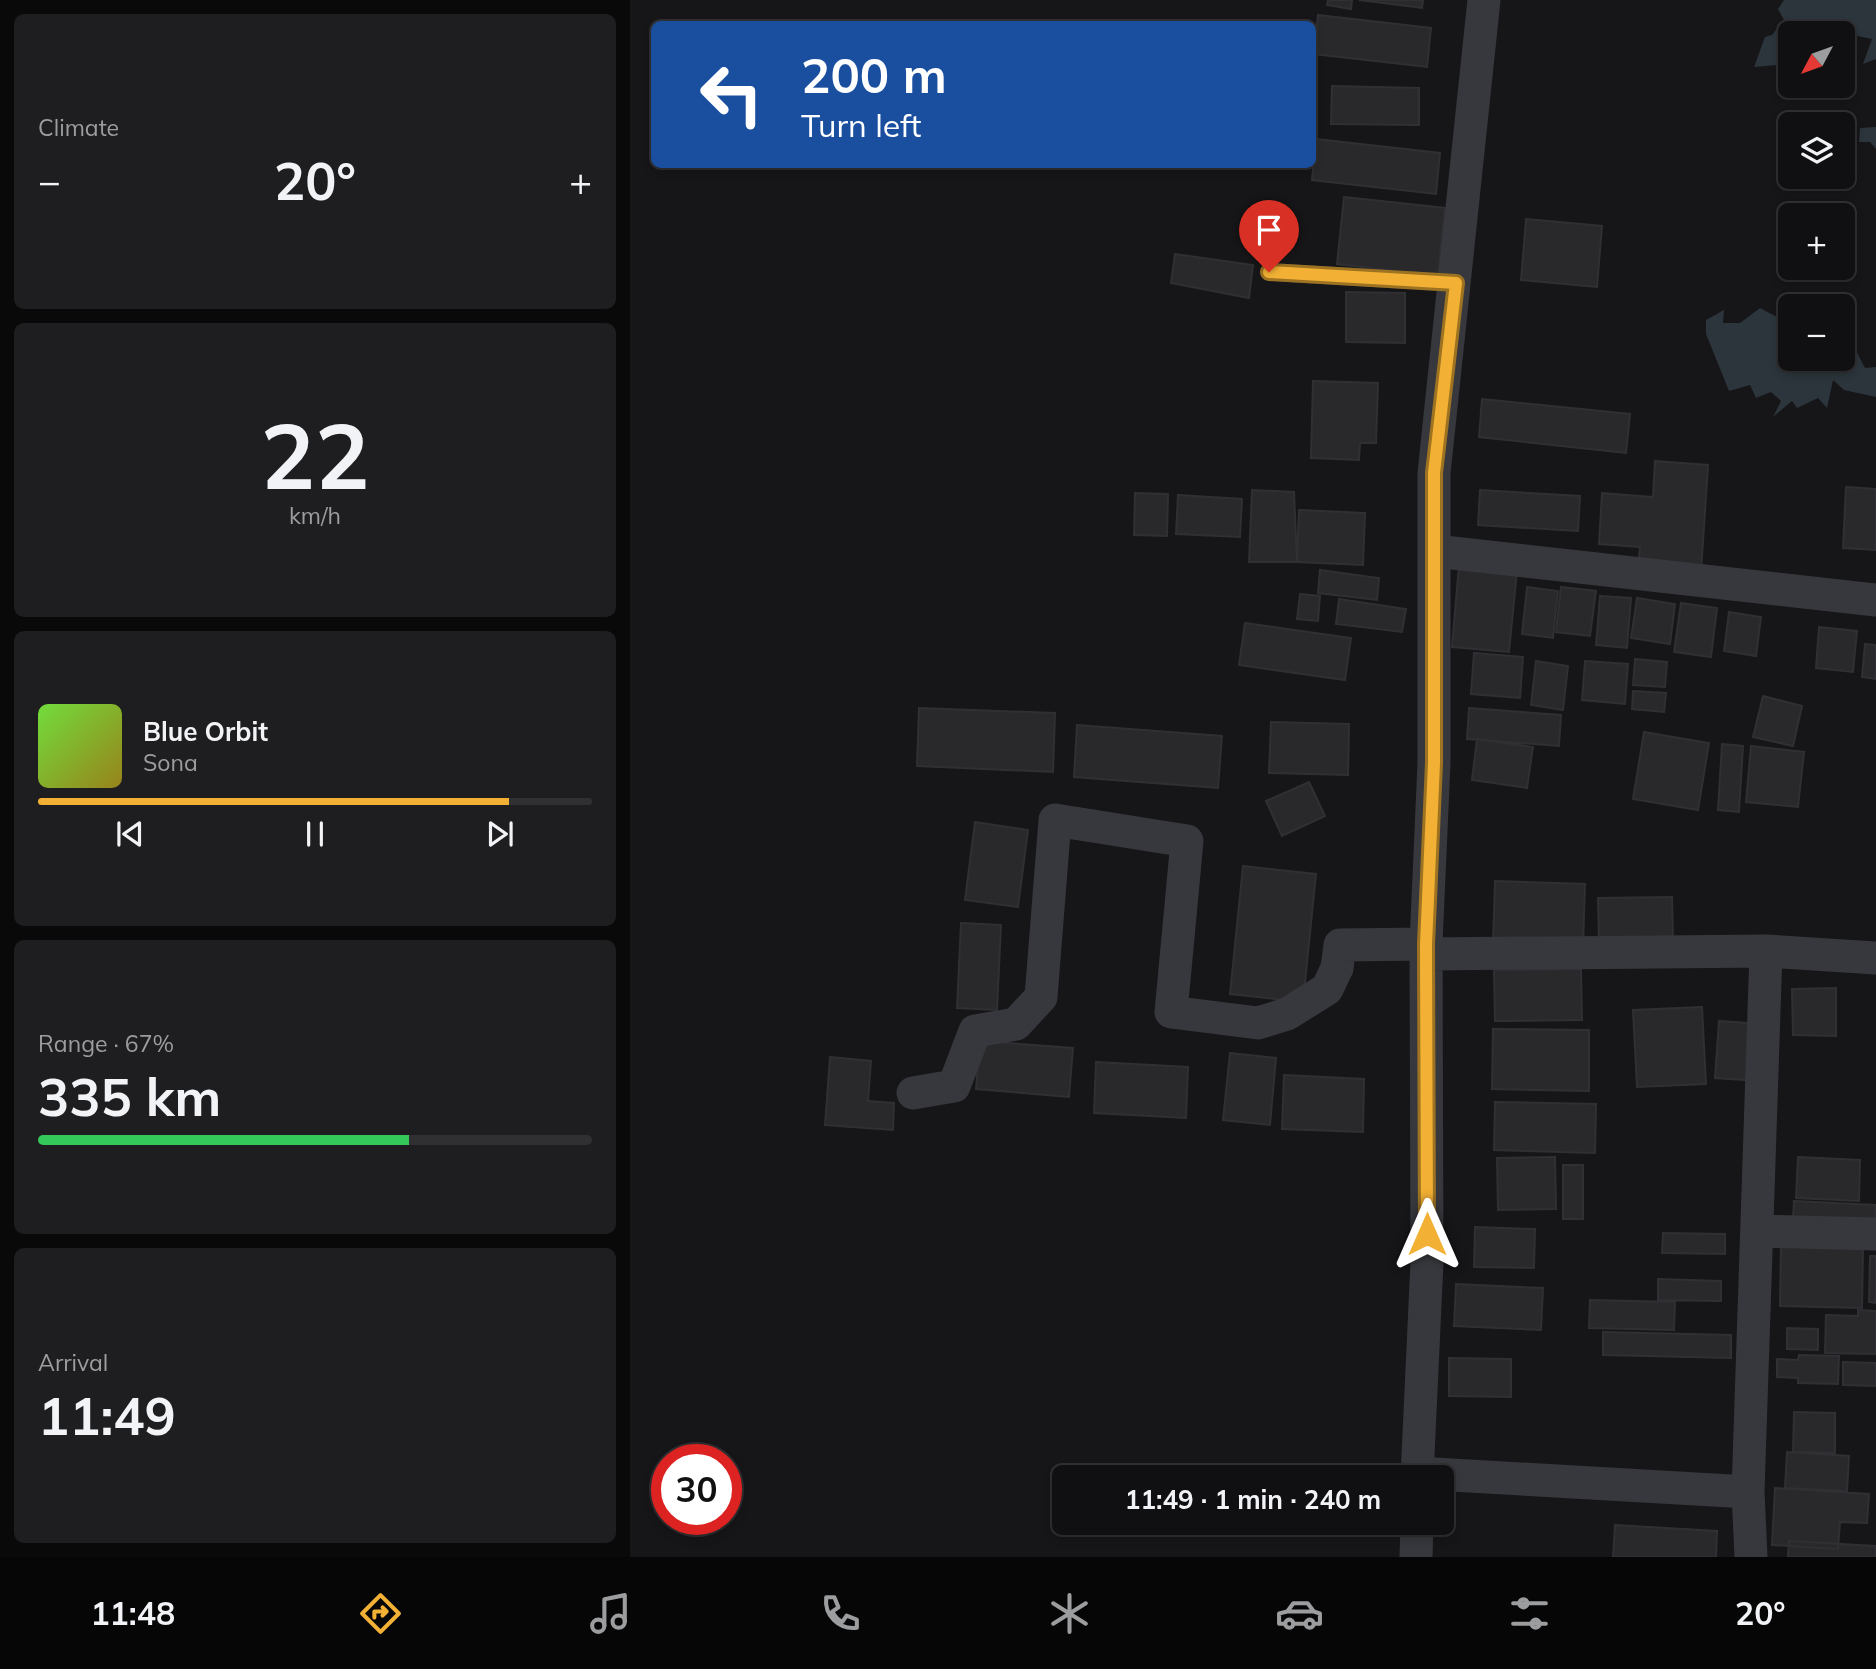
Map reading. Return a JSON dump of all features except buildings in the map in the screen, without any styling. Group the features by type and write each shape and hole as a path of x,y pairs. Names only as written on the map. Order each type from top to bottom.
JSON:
{"street":[{"path":"1417,1465 1427,1262 1426,949 1434,763 1434,473 1484,0"},
{"path":"1435,551 1876,600"},
{"path":"913,1093 954,1086 975,1031 1016,1024 1041,997 1055,820 1188,841 1171,1012 1258,1023 1287,1014 1326,989 1337,968 1340,945 1426,949 1766,951 1876,958"},
{"path":"1751,1557 1748,1492 1766,951"},
{"path":"1758,1231 1876,1234"},
{"path":"1454,1477 1748,1492"},
{"path":"1416,1557 1417,1535"}],"lane":[{"path":"1269,272 1456,283"}],"shaded area":[{"path":"1784,0 1876,0 1876,59 1863,64 1872,39 1855,35 1855,21 1783,21 1778,9"},
{"path":"1778,28 1778,65 1754,67 1765,37 1772,35"},
{"path":"1876,127 1876,149 1870,142 1859,142 1860,128"},
{"path":"1760,308 1778,317 1778,371 1855,371 1855,349 1865,368 1876,367 1876,397 1844,390 1833,380 1827,408 1818,398 1797,408 1792,401 1773,417 1781,401 1771,392 1756,398 1750,385 1729,391 1706,334 1706,320 1724,310 1723,323 1740,323"}],"route":[{"path":"1269,272 1456,283 1434,473 1434,763 1426,944 1427,1234"}]}
